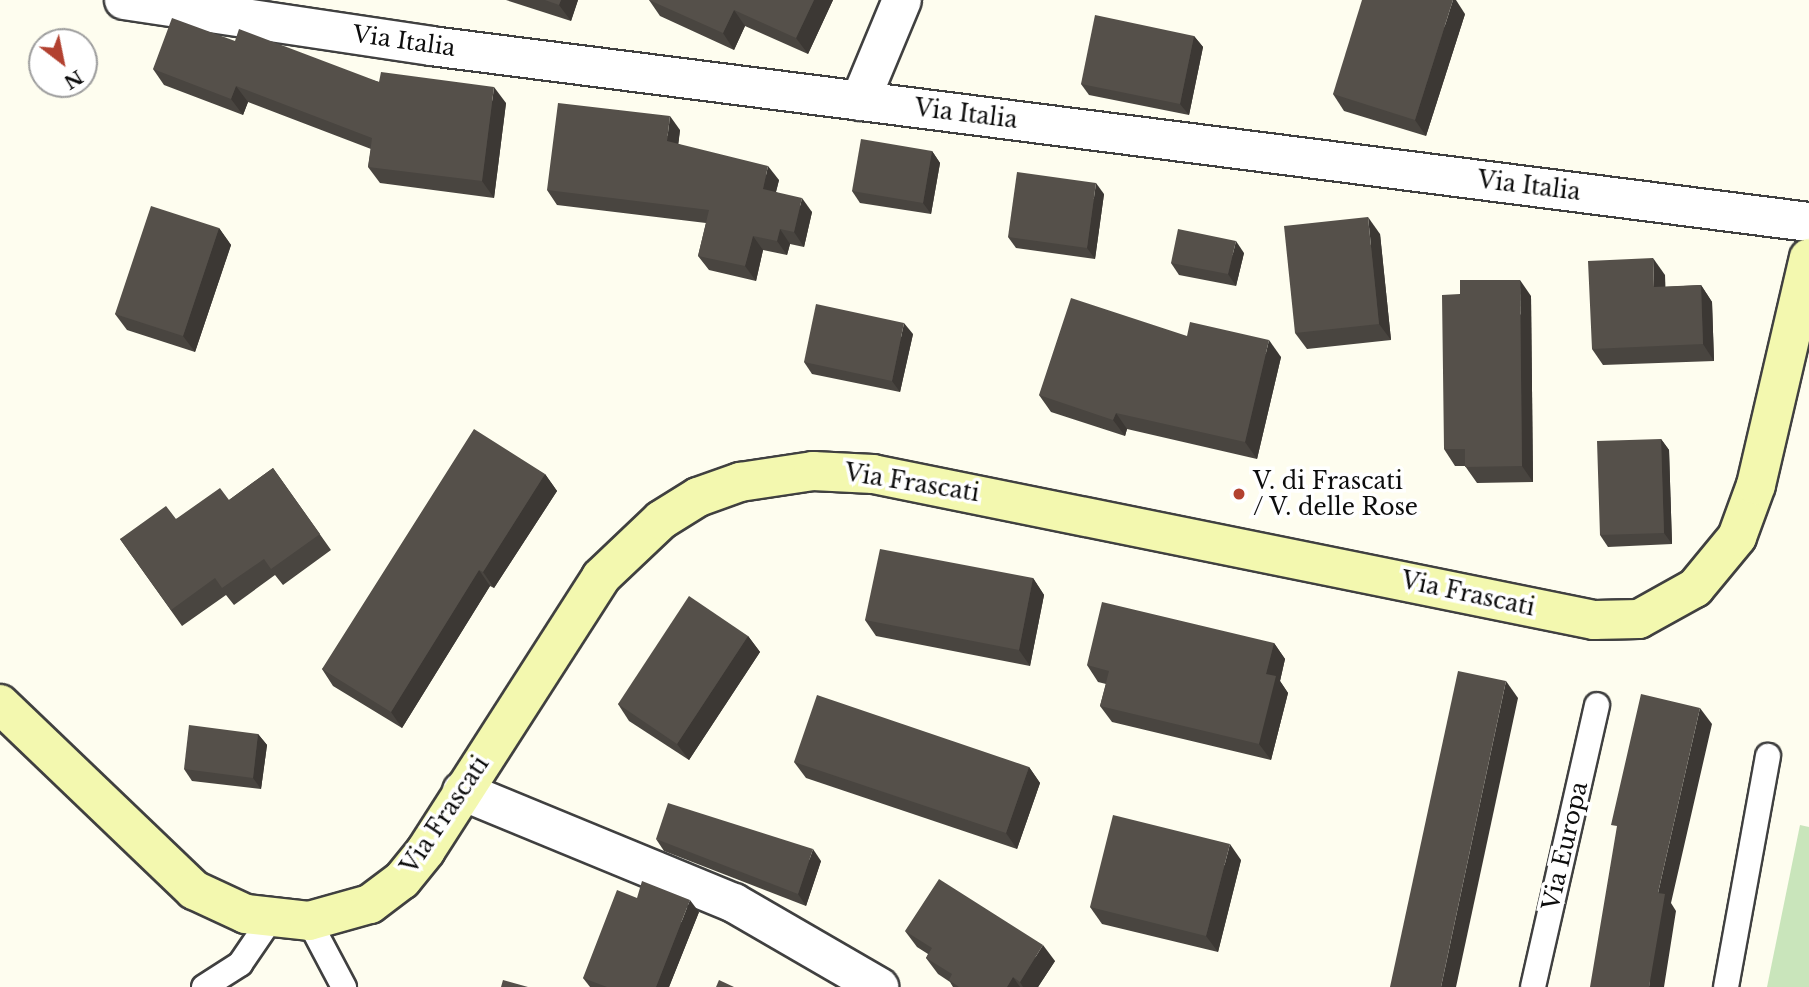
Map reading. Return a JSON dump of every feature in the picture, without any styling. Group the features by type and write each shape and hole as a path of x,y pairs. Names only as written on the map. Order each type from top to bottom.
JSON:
{"main road":[{"name":"Via Frascati","path":"0,704 194,890 225,907 270,920 309,922 350,912 389,892 415,866 585,600 618,556 661,520 698,497 777,475 844,471 908,479 1594,620 1639,619 1695,587 1720,562 1741,528 1756,485 1809,257"}],"street":[{"name":"Via Italia","path":"124,0 431,46 1809,222"},
{"path":"860,101 902,0"},
{"path":"463,791 734,903 879,987"}],"lane":[{"name":"Via Europa","path":"1533,987 1597,705"},
{"path":"1726,987 1768,756"},
{"path":"204,987 240,964 270,920"},
{"path":"309,922 344,987"}],"green space":[{"path":"1800,825 1809,827 1809,987 1767,987"}],"building":[{"path":"545,0 561,0 559,5"},
{"path":"649,0 814,0 796,38 734,10 723,33"},
{"path":"1362,0 1453,0 1415,120 1333,94"},
{"path":"1095,15 1194,36 1180,104 1081,84"},
{"path":"172,18 235,41 239,29 379,82 381,72 494,87 482,181 368,167 372,138 236,86 231,99 153,69"},
{"path":"558,103 670,116 667,141 768,166 763,189 802,198 794,232 780,229 777,241 753,236 745,266 698,256 709,210 547,190"},
{"path":"861,139 932,151 923,203 852,191"},
{"path":"1017,172 1096,183 1087,248 1008,237"},
{"path":"151,206 219,228 183,336 115,314"},
{"path":"1368,217 1379,324 1295,333 1284,226"},
{"path":"1178,229 1236,241 1228,274 1171,263"},
{"path":"1653,258 1654,287 1701,285 1703,344 1592,349 1588,261"},
{"path":"1460,280 1520,280 1522,466 1465,467 1465,449 1444,449 1442,295 1460,294"},
{"path":"1071,298 1187,336 1190,322 1269,340 1245,442 1116,413 1113,420 1039,395"},
{"path":"816,304 904,323 892,381 804,362"},
{"path":"474,429 545,474 483,572 479,570 391,712 322,669"},
{"path":"1661,439 1664,533 1600,535 1597,441"},
{"path":"273,468 320,534 271,569 264,559 222,588 215,578 171,610 120,539 166,506 176,519 220,488 229,500"},
{"path":"880,549 1033,578 1019,650 865,620"},
{"path":"689,596 748,636 677,744 618,704"},
{"path":"1102,602 1274,643 1266,674 1276,676 1259,744 1100,706 1109,671 1087,665"},
{"path":"1458,671 1506,681 1441,987 1390,987"},
{"path":"1641,694 1700,708 1658,893 1665,894 1649,987 1590,987 1617,826 1611,825"},
{"path":"817,695 1029,767 1006,833 794,762"},
{"path":"189,725 258,734 253,778 184,769"},
{"path":"668,803 813,849 798,894 656,839"},
{"path":"1113,815 1230,844 1206,936 1090,907"},
{"path":"939,879 1043,945 1020,982 1013,977 1007,987 959,987 949,980 952,974 926,958 932,948 905,931"},
{"path":"642,881 690,900 656,987 607,987 583,978 617,890 637,898"},
{"path":"503,980 528,987 501,987"},
{"path":"719,980 734,987 716,987"}],"place":[{"name":"V. di Frascati / V. delle Rose","path":"1239,494"}]}
